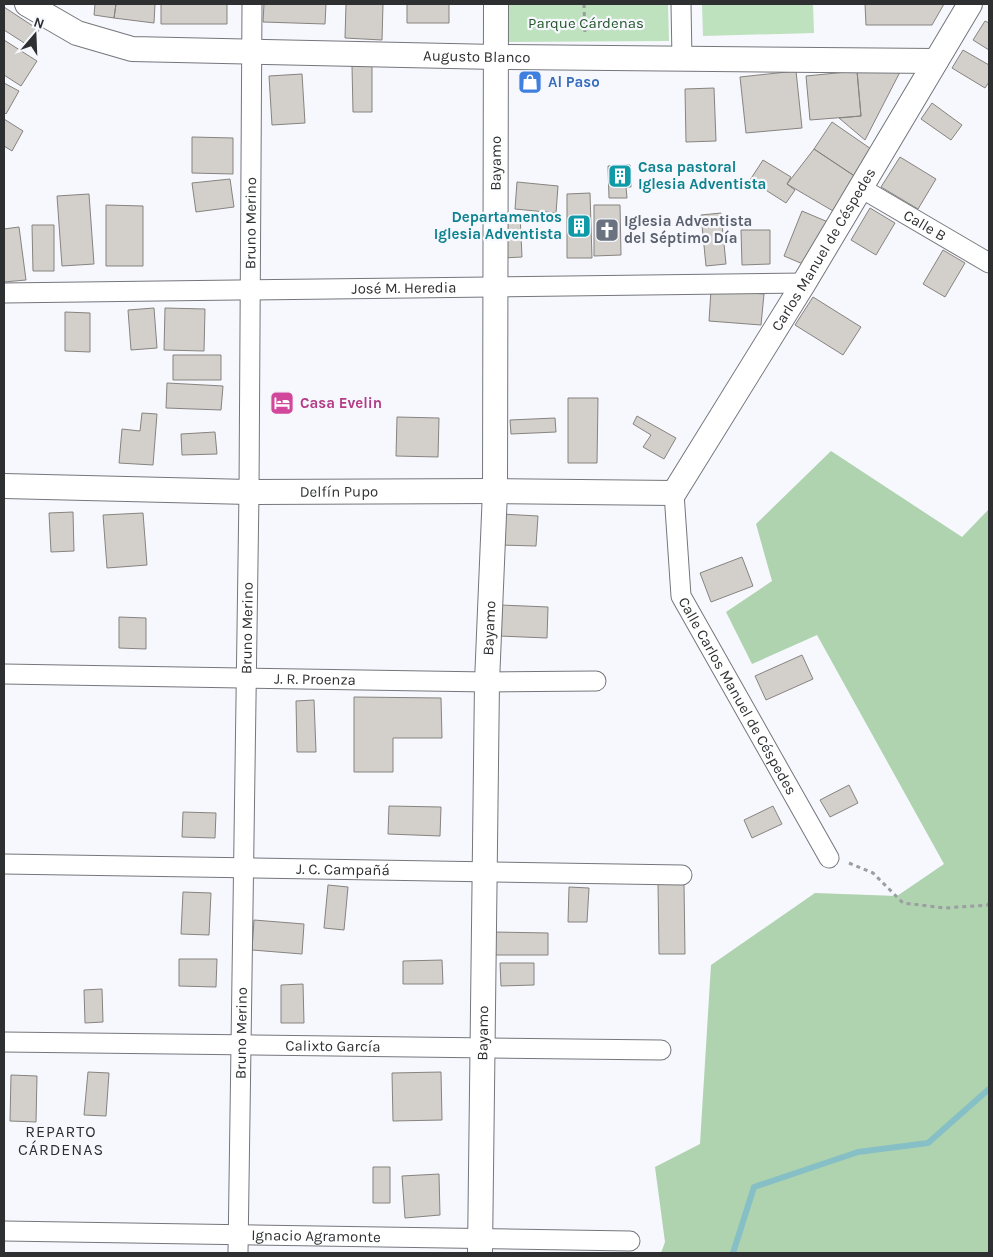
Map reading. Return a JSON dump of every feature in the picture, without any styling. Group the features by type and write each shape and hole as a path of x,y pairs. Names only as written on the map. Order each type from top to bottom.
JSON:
{"street":[{"name":"Augusto Blanco","path":"27,4 77,33 132,49 496,57 936,61"},
{"name":"Bruno Merino","path":"238,1253 249,492 252,4"},
{"name":"Bayamo","path":"480,1245 487,682 495,491 496,4"},
{"path":"681,4 682,59"},
{"name":"Carlos Manuel de Céspedes","path":"674,493 804,283 970,4"},
{"name":"Calle B","path":"861,188 989,263"},
{"name":"José M. Heredia","path":"4,292 804,283"},
{"name":"Delfín Pupo","path":"4,486 249,492 495,491 674,493"},
{"name":"Calle Carlos Manuel de Céspedes","path":"674,493 681,596 829,858"},
{"name":"J. R. Proenza","path":"4,674 487,682 596,681"},
{"name":"J. C. Campañá","path":"4,864 682,875"},
{"name":"Calixto García","path":"4,1042 482,1046 661,1050"},
{"name":"Ignacio Agramonte","path":"4,1231 238,1234 480,1245 630,1241"}],"path":[{"path":"584,4 586,58"},
{"path":"829,858 873,873 903,902 945,908 988,905 989,902"}],"green space":[{"name":"Parque Cárdenas","path":"503,4 668,4 669,41 504,42"},
{"path":"702,4 813,4 814,33 703,36"},
{"path":"831,451 962,537 989,509 989,1253 661,1253 665,1242 655,1167 700,1144 711,965 815,893 897,896 944,864 817,635 752,664 726,612 772,581 756,524"}],"building":[{"path":"95,4 116,4 114,18 94,15"},
{"path":"116,4 155,4 154,23 114,18"},
{"path":"161,4 227,4 227,24 161,24"},
{"path":"264,4 326,4 325,24 263,22"},
{"path":"346,4 383,4 382,40 345,38"},
{"path":"407,4 449,4 449,23 407,23"},
{"path":"865,4 944,4 932,25 866,25"},
{"path":"4,7 39,30 29,46 4,30"},
{"path":"985,21 989,23 989,50 973,40"},
{"path":"4,40 37,61 21,86 4,75"},
{"path":"963,50 989,65 989,82 985,88 952,68"},
{"path":"352,66 372,66 372,112 353,112"},
{"path":"901,70 865,140 839,118 861,116 857,71"},
{"path":"796,71 802,128 746,133 740,77"},
{"path":"857,71 861,116 810,120 806,76"},
{"path":"302,74 305,123 272,125 269,76"},
{"path":"4,83 19,91 6,114 4,112"},
{"path":"714,88 716,141 686,142 685,89"},
{"path":"932,103 962,125 951,140 921,119"},
{"path":"4,119 23,131 12,151 4,146"},
{"path":"832,122 874,151 856,177 814,149"},
{"path":"192,137 233,138 233,174 192,173"},
{"path":"814,149 856,177 833,211 787,184"},
{"path":"900,157 936,179 918,209 881,187"},
{"path":"763,160 791,177 787,184 795,190 786,203 750,180"},
{"name":"Casa pastoral Iglesia Adventista","path":"630,165 631,187 626,187 627,198 609,198 608,166"},
{"path":"230,179 234,207 196,212 192,183"},
{"path":"517,182 558,186 556,213 515,209"},
{"name":"Departamentos Iglesia Adventista","path":"590,193 592,258 567,258 567,194"},
{"path":"89,194 94,264 62,266 57,196"},
{"path":"106,205 143,206 143,266 106,266"},
{"name":"Iglesia Adventista del Séptimo Día","path":"594,205 620,205 621,255 594,256"},
{"path":"870,208 895,223 876,255 851,240"},
{"path":"802,211 828,222 810,267 784,256"},
{"path":"721,213 726,264 706,266 701,215"},
{"path":"520,215 522,257 503,258 500,216"},
{"path":"32,225 54,225 54,271 33,271"},
{"path":"19,227 26,280 4,282 4,229"},
{"path":"741,230 770,230 770,264 742,265"},
{"path":"943,250 965,263 945,297 923,284"},
{"path":"711,290 764,294 761,325 709,321"},
{"path":"813,297 861,327 843,355 795,325"},
{"path":"154,308 157,348 131,350 128,310"},
{"path":"165,308 205,309 204,351 164,350"},
{"path":"65,312 90,313 90,352 65,351"},
{"path":"173,355 221,355 221,380 173,380"},
{"path":"167,383 223,386 221,410 166,408"},
{"path":"568,398 598,398 597,463 568,463"},
{"path":"142,413 157,414 153,465 119,463 122,429 140,431"},
{"path":"637,416 676,438 664,459 643,447 651,435 633,424"},
{"path":"397,417 439,418 438,457 396,456"},
{"path":"555,418 556,432 511,434 510,420"},
{"path":"215,432 217,454 182,455 181,434"},
{"path":"73,512 74,551 51,552 49,513"},
{"path":"143,513 147,565 107,568 103,515"},
{"path":"501,514 538,516 536,546 500,545"},
{"path":"742,557 753,586 711,602 700,573"},
{"path":"500,605 548,607 547,638 499,636"},
{"path":"119,617 146,618 146,649 119,648"},
{"path":"802,655 813,679 766,700 755,676"},
{"path":"354,697 441,698 442,738 393,738 393,772 354,772"},
{"path":"314,700 316,752 297,752 296,701"},
{"path":"849,785 858,803 830,817 820,800"},
{"path":"389,806 441,807 440,836 388,834"},
{"path":"773,806 782,824 752,838 744,820"},
{"path":"183,812 216,813 215,838 182,837"},
{"path":"658,884 684,884 685,954 659,954"},
{"path":"328,885 348,887 344,930 324,928"},
{"path":"569,887 589,888 587,922 568,922"},
{"path":"183,892 211,893 209,935 181,934"},
{"path":"254,920 304,924 302,954 252,950"},
{"path":"494,932 548,933 548,955 495,955"},
{"path":"179,959 217,959 216,987 179,986"},
{"path":"442,960 443,984 403,984 403,961"},
{"path":"500,963 534,963 534,985 501,986"},
{"path":"303,984 304,1023 281,1023 281,985"},
{"path":"102,989 103,1022 85,1023 84,990"},
{"path":"88,1072 109,1073 106,1116 84,1115"},
{"path":"441,1072 442,1120 393,1121 392,1073"},
{"path":"11,1075 37,1076 36,1122 10,1121"},
{"path":"373,1167 390,1167 390,1203 373,1203"},
{"path":"439,1174 440,1215 405,1218 402,1176"}],"waterway":[{"path":"733,1253 754,1187 858,1152 928,1143 989,1089"}],"place":[{"name":"Al Paso","path":"530,82"},
{"name":"Casa pastoral Iglesia Adventista","path":"620,176"},
{"name":"Departamentos Iglesia Adventista","path":"579,226"},
{"name":"Iglesia Adventista del Séptimo Día","path":"607,230"},
{"name":"Casa Evelin","path":"282,403"}],"district":[{"name":"REPARTO CÁRDENAS","path":"61,1140"}]}
